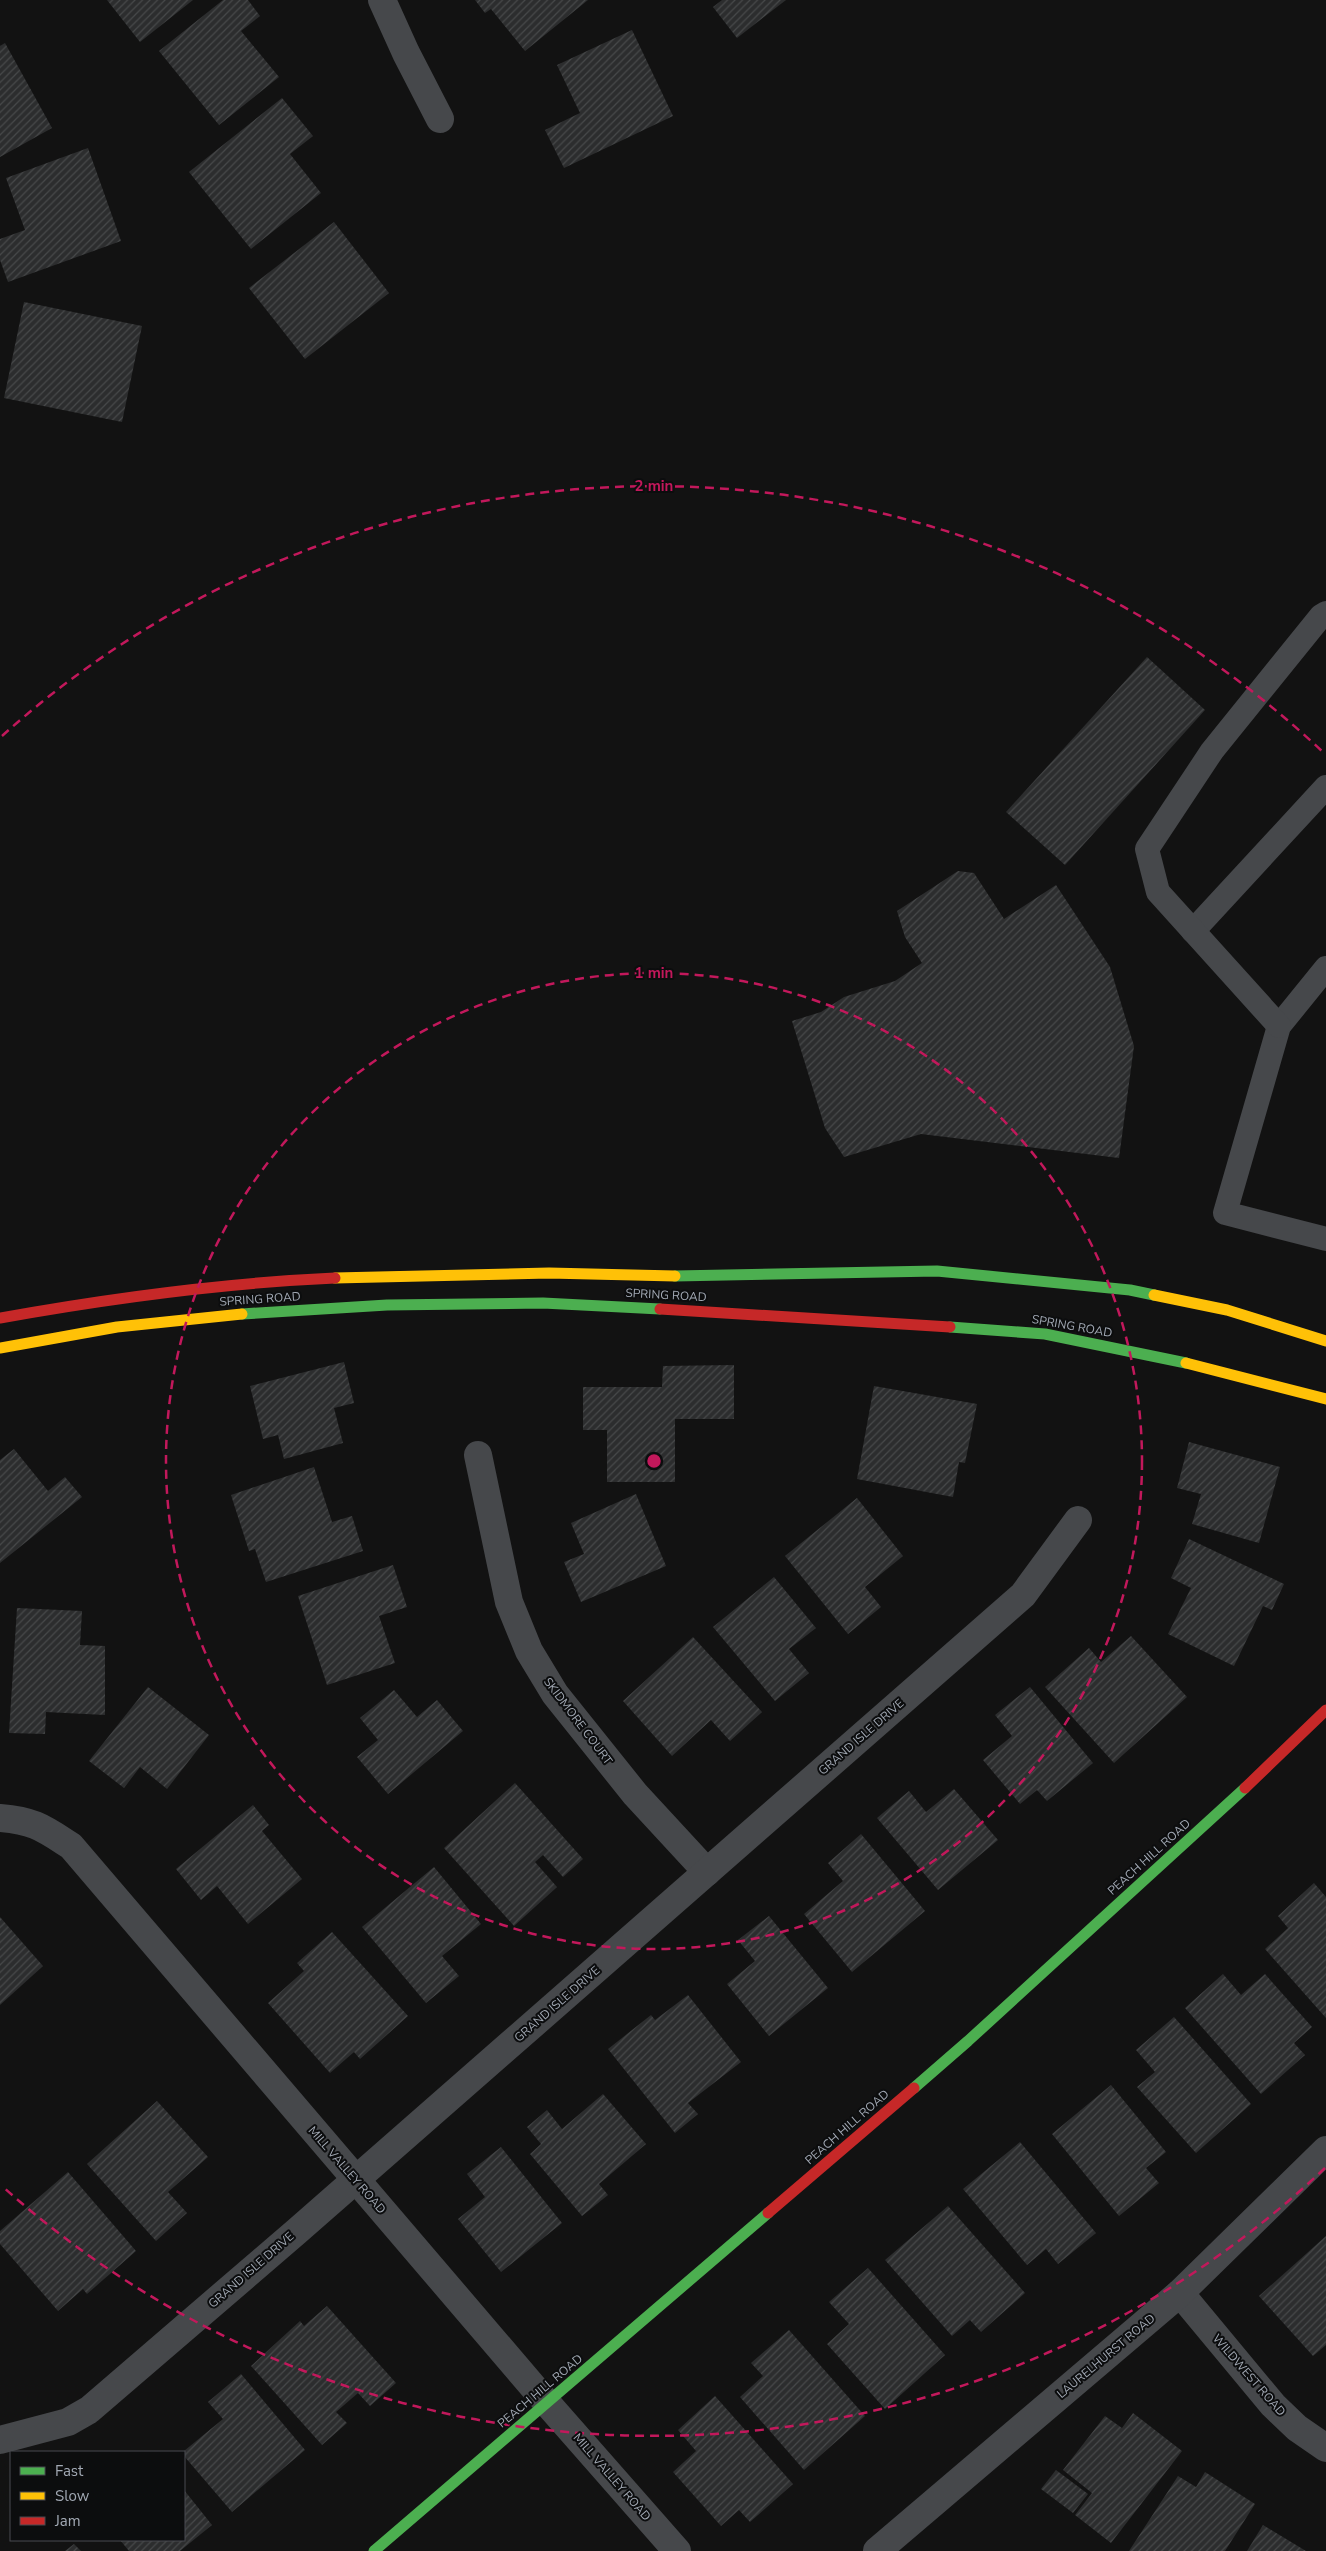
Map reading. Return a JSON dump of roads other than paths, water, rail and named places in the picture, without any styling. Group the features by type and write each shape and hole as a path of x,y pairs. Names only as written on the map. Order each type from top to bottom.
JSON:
{"main road":[{"name":"SPRING ROAD","path":"0,1318 100,1300 268,1281 510,1274 684,1276 937,1271 1130,1290 1227,1310 1326,1341"},
{"name":"SPRING ROAD","path":"0,1348 117,1327 201,1317 386,1305 553,1303 788,1314 1044,1334 1180,1361 1326,1399"},
{"name":"PEACH HILL ROAD","path":"374,2551 968,2042 1294,1743 1326,1710"}],"street":[{"path":"382,0 406,53 440,118"},
{"name":"SKIDMORE COURT","path":"478,1455 509,1602 529,1651 555,1694 635,1794 707,1872"},
{"name":"GRAND ISLE DRIVE","path":"0,2440 68,2422 89,2410 355,2180 1023,1595 1078,1520"},
{"name":"MILL VALLEY ROAD","path":"0,1818 26,1820 71,1846 355,2180 677,2551"},
{"name":"LAURELHURST ROAD","path":"877,2551 1180,2293 1326,2150"},
{"name":"WILDWEST ROAD","path":"1180,2293 1273,2405 1297,2428 1326,2448"}],"lane":[{"path":"1279,1026 1158,892 1147,849 1212,751 1321,616 1326,613"},
{"path":"1194,931 1326,787"},
{"path":"1326,968 1279,1026 1225,1213 1326,1239"}]}
